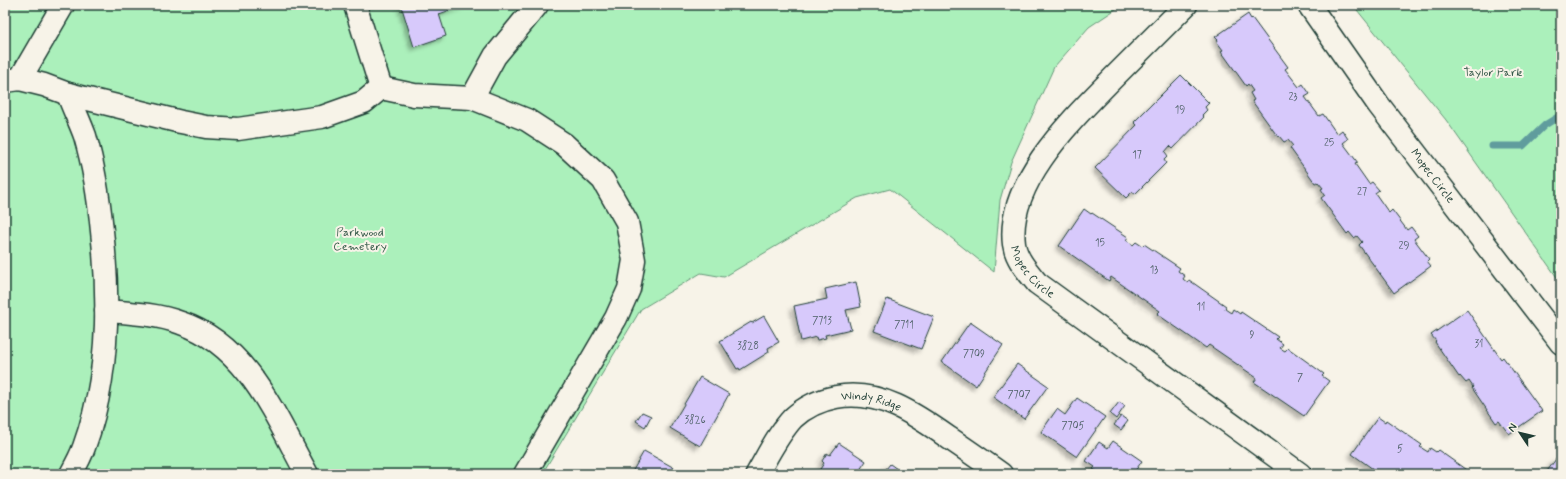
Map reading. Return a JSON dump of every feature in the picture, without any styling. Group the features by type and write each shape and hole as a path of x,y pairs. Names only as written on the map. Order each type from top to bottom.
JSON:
{"street":[{"path":"63,5 13,80 44,85 68,94 181,122 206,126 238,128 322,117 364,102 381,88"},
{"path":"355,5 381,88"},
{"path":"472,98 495,56 537,5"},
{"name":"Mopec Circle","path":"1186,5 1077,115 1054,141 1037,165 1026,187 1014,224 1014,246 1023,265 1037,283 1300,474"},
{"name":"Mopec Circle","path":"1309,5 1378,104 1561,343"},
{"path":"381,88 414,95 472,98 527,120 564,144 602,180 627,222 634,260 629,289 616,318 526,474"},
{"path":"68,94 85,135 96,178 106,270 106,310 103,366 96,403 84,447 71,474"},
{"path":"106,310 164,317 199,330 216,341 234,356 265,396 307,474"},
{"name":"Windy Ridge","path":"757,474 783,431 794,418 809,406 827,399 845,395 862,395 880,399 912,413 1002,474"}],"green space":[{"name":"Parkwood Cemetery","path":"5,5 1122,5 1089,27 1054,67 1011,162 1000,200 994,272 890,189 857,198 724,277 701,273 641,309 542,474 5,474"},
{"name":"Taylor Park","path":"1353,5 1561,5 1561,283 1446,120"}],"building":[{"path":"401,5 465,5 439,14 446,36 414,47"},
{"path":"1248,14 1288,67 1285,69 1299,87 1303,84 1310,94 1305,97 1319,116 1323,114 1337,134 1342,130 1348,139 1343,143 1358,163 1355,164 1369,184 1372,182 1379,190 1375,193 1389,213 1392,210 1407,230 1411,227 1418,236 1414,239 1429,259 1427,261 1431,266 1394,293 1359,245 1362,242 1357,236 1354,238 1349,232 1347,234 1321,198 1325,195 1321,189 1323,188 1318,182 1315,183 1290,148 1293,146 1288,140 1284,142 1279,136 1278,137 1252,101 1254,100 1250,93 1253,91 1248,84 1246,86 1221,51 1223,50 1215,37"},
{"path":"1181,75 1209,103 1205,107 1207,110 1202,115 1204,117 1173,149 1170,146 1165,152 1168,156 1164,160 1166,163 1135,194 1132,192 1126,198 1095,168 1137,125 1134,122"},
{"path":"1084,209 1128,237 1126,240 1133,245 1136,242 1142,246 1144,244 1180,268 1178,271 1185,276 1183,279 1188,283 1189,280 1226,306 1225,309 1231,313 1233,309 1240,314 1241,312 1278,337 1276,339 1283,344 1280,348 1285,351 1288,348 1324,374 1322,376 1329,381 1304,416 1254,382 1257,378 1209,345 1206,348 1157,314 1160,311 1111,277 1109,281 1059,246"},
{"path":"856,282 861,307 846,310 851,329 825,335 826,338 817,340 816,337 801,341 794,306 827,299 825,289"},
{"path":"887,299 934,317 921,349 874,331"},
{"path":"1467,310 1501,359 1503,357 1542,411 1509,434 1499,421 1496,423 1472,388 1473,387 1469,381 1466,383 1460,376 1459,377 1431,335"},
{"path":"764,316 779,342 768,348 769,352 740,370 739,368 737,369 720,341 751,322 752,323"},
{"path":"970,322 1003,345 976,386 942,362"},
{"path":"1017,364 1048,386 1024,419 993,397"},
{"path":"700,377 729,394 700,446 670,428"},
{"path":"1077,398 1105,417 1077,457 1041,432 1057,409 1065,415"},
{"path":"1119,402 1125,406 1116,419 1110,414"},
{"path":"642,412 651,416 645,427 636,421"},
{"path":"1121,416 1128,421 1121,430 1114,425"},
{"path":"1378,417 1385,422 1386,420 1422,445 1420,447 1428,452 1430,448 1436,452 1438,450 1472,474 1380,474 1352,454"},
{"path":"1113,441 1142,461 1133,474 1101,474 1093,469 1095,467 1086,461 1099,442 1108,448"},
{"path":"839,443 866,461 857,474 817,474 824,463 822,461 827,453 830,455"},
{"path":"644,451 678,470 675,474 631,474"},
{"path":"1561,457 1561,474 1545,474 1556,459 1558,461"},
{"path":"890,464 904,474 882,474"}],"waterway":[{"path":"1492,146 1523,146 1545,125 1561,115"}]}
